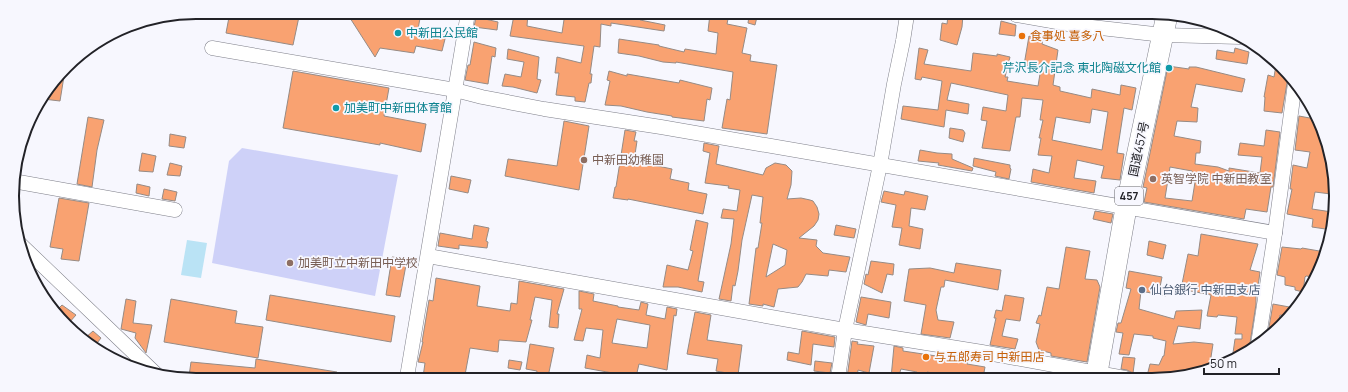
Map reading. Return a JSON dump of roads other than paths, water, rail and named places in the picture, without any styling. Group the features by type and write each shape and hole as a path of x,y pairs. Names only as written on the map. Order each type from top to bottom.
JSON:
{"highway":[{"name":"国道457号","path":"1097,373 1126,208 1165,25"}],"street":[{"path":"408,373 467,19"},
{"path":"839,373 845,330 880,165 906,19"},
{"path":"1039,19 1074,25 1165,25 1225,35"},
{"path":"212,48 455,90 482,97 544,109 1275,233"},
{"path":"1259,337 1294,91"},
{"path":"20,181 175,210"},
{"path":"28,251 144,365"},
{"path":"428,256 845,330 982,352 1082,373"}],"place":[{"name":"中新田公民館","path":"398,33"},
{"name":"食事処 喜多八","path":"1022,36"},
{"name":"芹沢長介記念 東北陶磁文化館","path":"1169,68"},
{"name":"加美町中新田体育館","path":"336,108"},
{"name":"中新田幼稚園","path":"584,160"},
{"name":"英智学院 中新田教室","path":"1153,179"},
{"name":"加美町立中新田中学校","path":"290,263"},
{"name":"仙台銀行 中新田支店","path":"1142,290"},
{"name":"与五郎寿司 中新田店","path":"926,357"}]}
